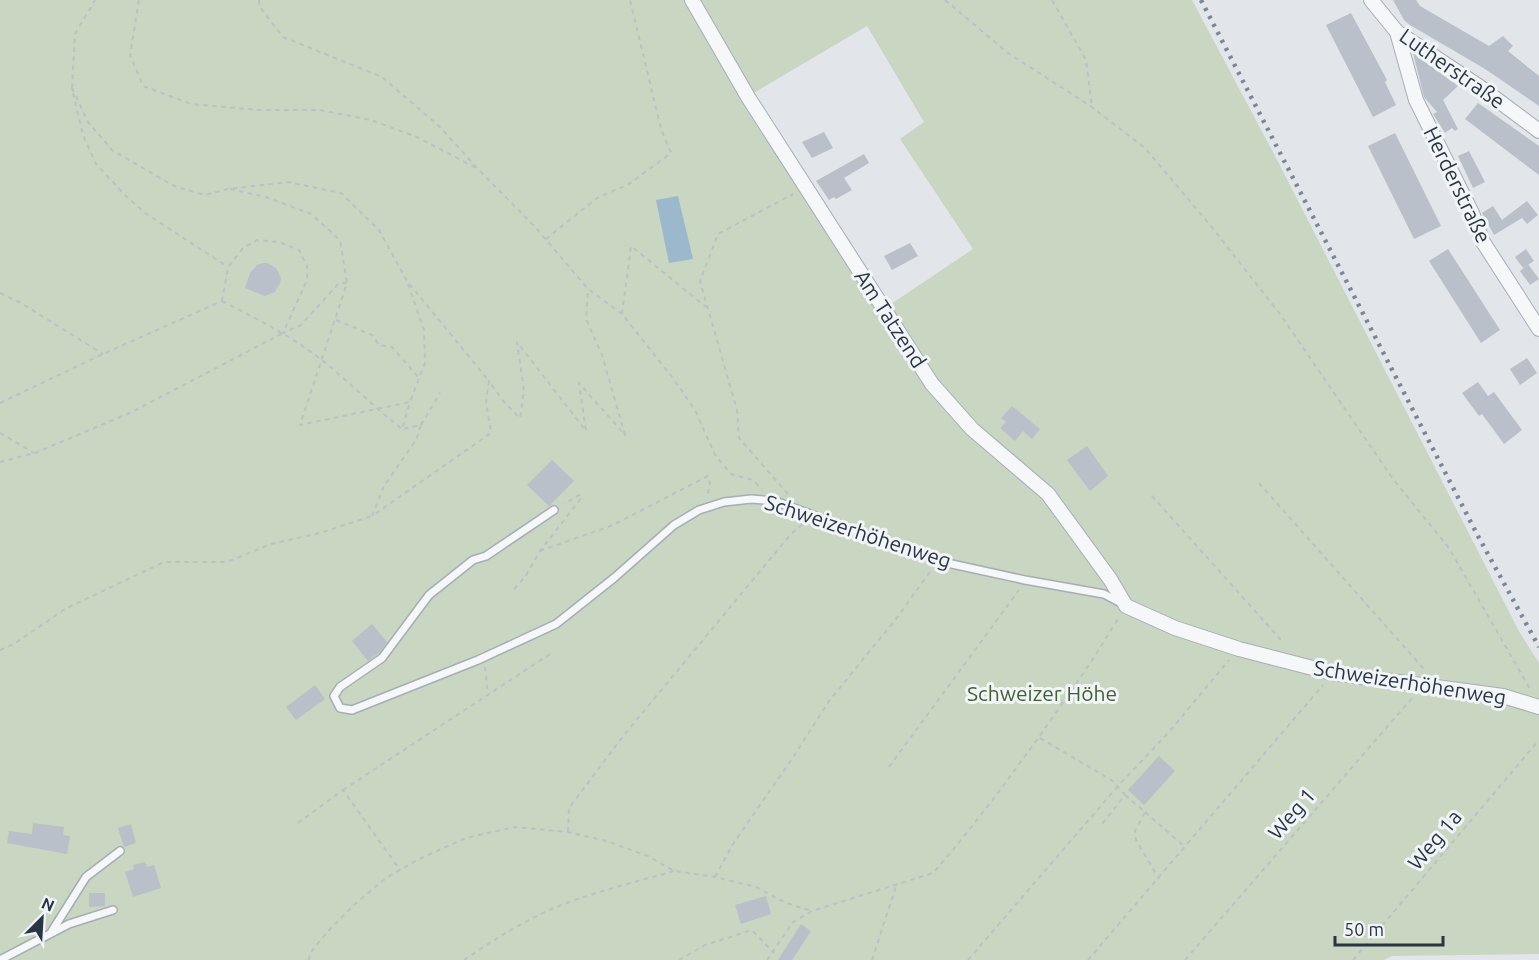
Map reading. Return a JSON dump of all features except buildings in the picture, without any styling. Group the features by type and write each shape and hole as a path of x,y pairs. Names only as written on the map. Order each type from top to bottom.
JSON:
{"street":[{"name":"Am Tatzend","path":"692,0 748,97 932,384 972,429 1048,494 1110,579 1126,606"},
{"name":"Lutherstraße","path":"1371,0 1396,32 1480,87 1539,130"},
{"name":"Herderstraße","path":"1396,32 1416,100 1472,213 1483,242 1539,329"},
{"name":"Schweizerhöhenweg","path":"1126,606 1175,628 1239,649 1332,674 1536,701"}],"lane":[{"name":"Schweizerhöhenweg","path":"554,510 486,556 473,560 429,595 382,658 340,687 334,696 340,708 352,710 424,683 556,624 614,578 674,525 699,510 724,502 751,498 775,501 938,561 1104,594 1126,606"},
{"path":"50,933 86,877 120,850"},
{"path":"0,960 69,924 113,910"}],"path":[{"path":"94,0 75,34 72,88 82,135 96,165 145,213 228,267"},
{"path":"139,0 130,55 143,86 191,104 259,110 320,110 371,120 417,137 478,169"},
{"path":"259,0 259,6 283,37 382,77 440,127 546,239 588,289 622,314 672,376 694,410 716,455 731,474 753,480 775,501 788,495 739,438 737,410 700,281 718,234 805,187"},
{"path":"546,239 597,198 629,183 671,153 661,129 630,0"},
{"path":"945,0 1008,53 1092,107 1145,148 1210,225 1280,314 1393,479 1449,548 1536,701"},
{"path":"1052,0 1086,60 1092,107"},
{"path":"72,88 88,122 112,150 174,186 205,195 228,189 288,182 341,193 379,230 407,281 424,330 425,363 402,429"},
{"path":"228,189 266,197 311,214 340,240 347,283 300,425 410,402"},
{"path":"222,301 228,267 243,248 257,240 279,242 299,250 307,266 307,280 284,333"},
{"path":"622,314 631,246 708,308"},
{"path":"407,281 504,402 520,418 524,391 517,342 586,431 579,382 625,435 603,355 586,319 588,289"},
{"path":"0,462 35,453 132,412 301,325 339,283 347,283"},
{"path":"0,294 21,303 103,354"},
{"path":"222,301 284,333 322,360 376,409 402,429 421,425"},
{"path":"0,403 222,301"},
{"path":"336,320 372,335 379,345 392,347 419,378"},
{"path":"0,650 14,644 65,609 164,562 227,561 271,544 320,533 372,516 491,433 486,402 489,381"},
{"path":"372,516 384,486 416,440 421,425 440,393"},
{"path":"0,433 35,453"},
{"path":"514,590 525,577 540,551 613,525 708,477 710,483 708,495 699,510"},
{"path":"1259,483 1423,668 1421,686"},
{"path":"1152,496 1280,639 1280,660"},
{"path":"568,832 569,808 624,735 791,534 813,515"},
{"path":"714,877 733,844 830,701 896,619 938,561"},
{"path":"889,767 1025,580"},
{"path":"767,960 774,953 793,922 812,911 933,873 992,801 1039,737 1091,662 1126,606"},
{"path":"968,960 1239,649"},
{"path":"298,823 343,790 550,654"},
{"path":"484,658 488,694"},
{"path":"1088,960 1332,674"},
{"name":"Weg 1","path":"1185,960 1421,686"},
{"path":"1039,737 1118,786 1125,795 1185,848"},
{"name":"Weg 1a","path":"1353,960 1539,740"},
{"path":"343,790 400,870"},
{"path":"1102,824 1125,795"},
{"path":"1145,812 1135,831 1136,840 1158,879"},
{"path":"309,960 310,953 355,904 386,878 419,859 466,838 515,827 568,832 606,841 648,856 674,871 756,887 786,903 812,911"},
{"path":"464,960 494,938 547,911 614,888 674,871"},
{"path":"872,960 896,886"},
{"path":"679,960 705,945 752,930 774,953"}],"green space":[{"name":"Schweizer Höhe","path":"0,0 687,0 930,388 977,425 937,382 888,306 973,249 900,139 924,122 867,26 752,94 697,0 1192,0 1274,154 1520,633 1539,663 1539,954 1392,956 1384,960 0,960"}],"water":[{"path":"678,196 693,259 669,263 656,200"}],"railway":[{"path":"1201,0 1478,536 1539,647"}]}
